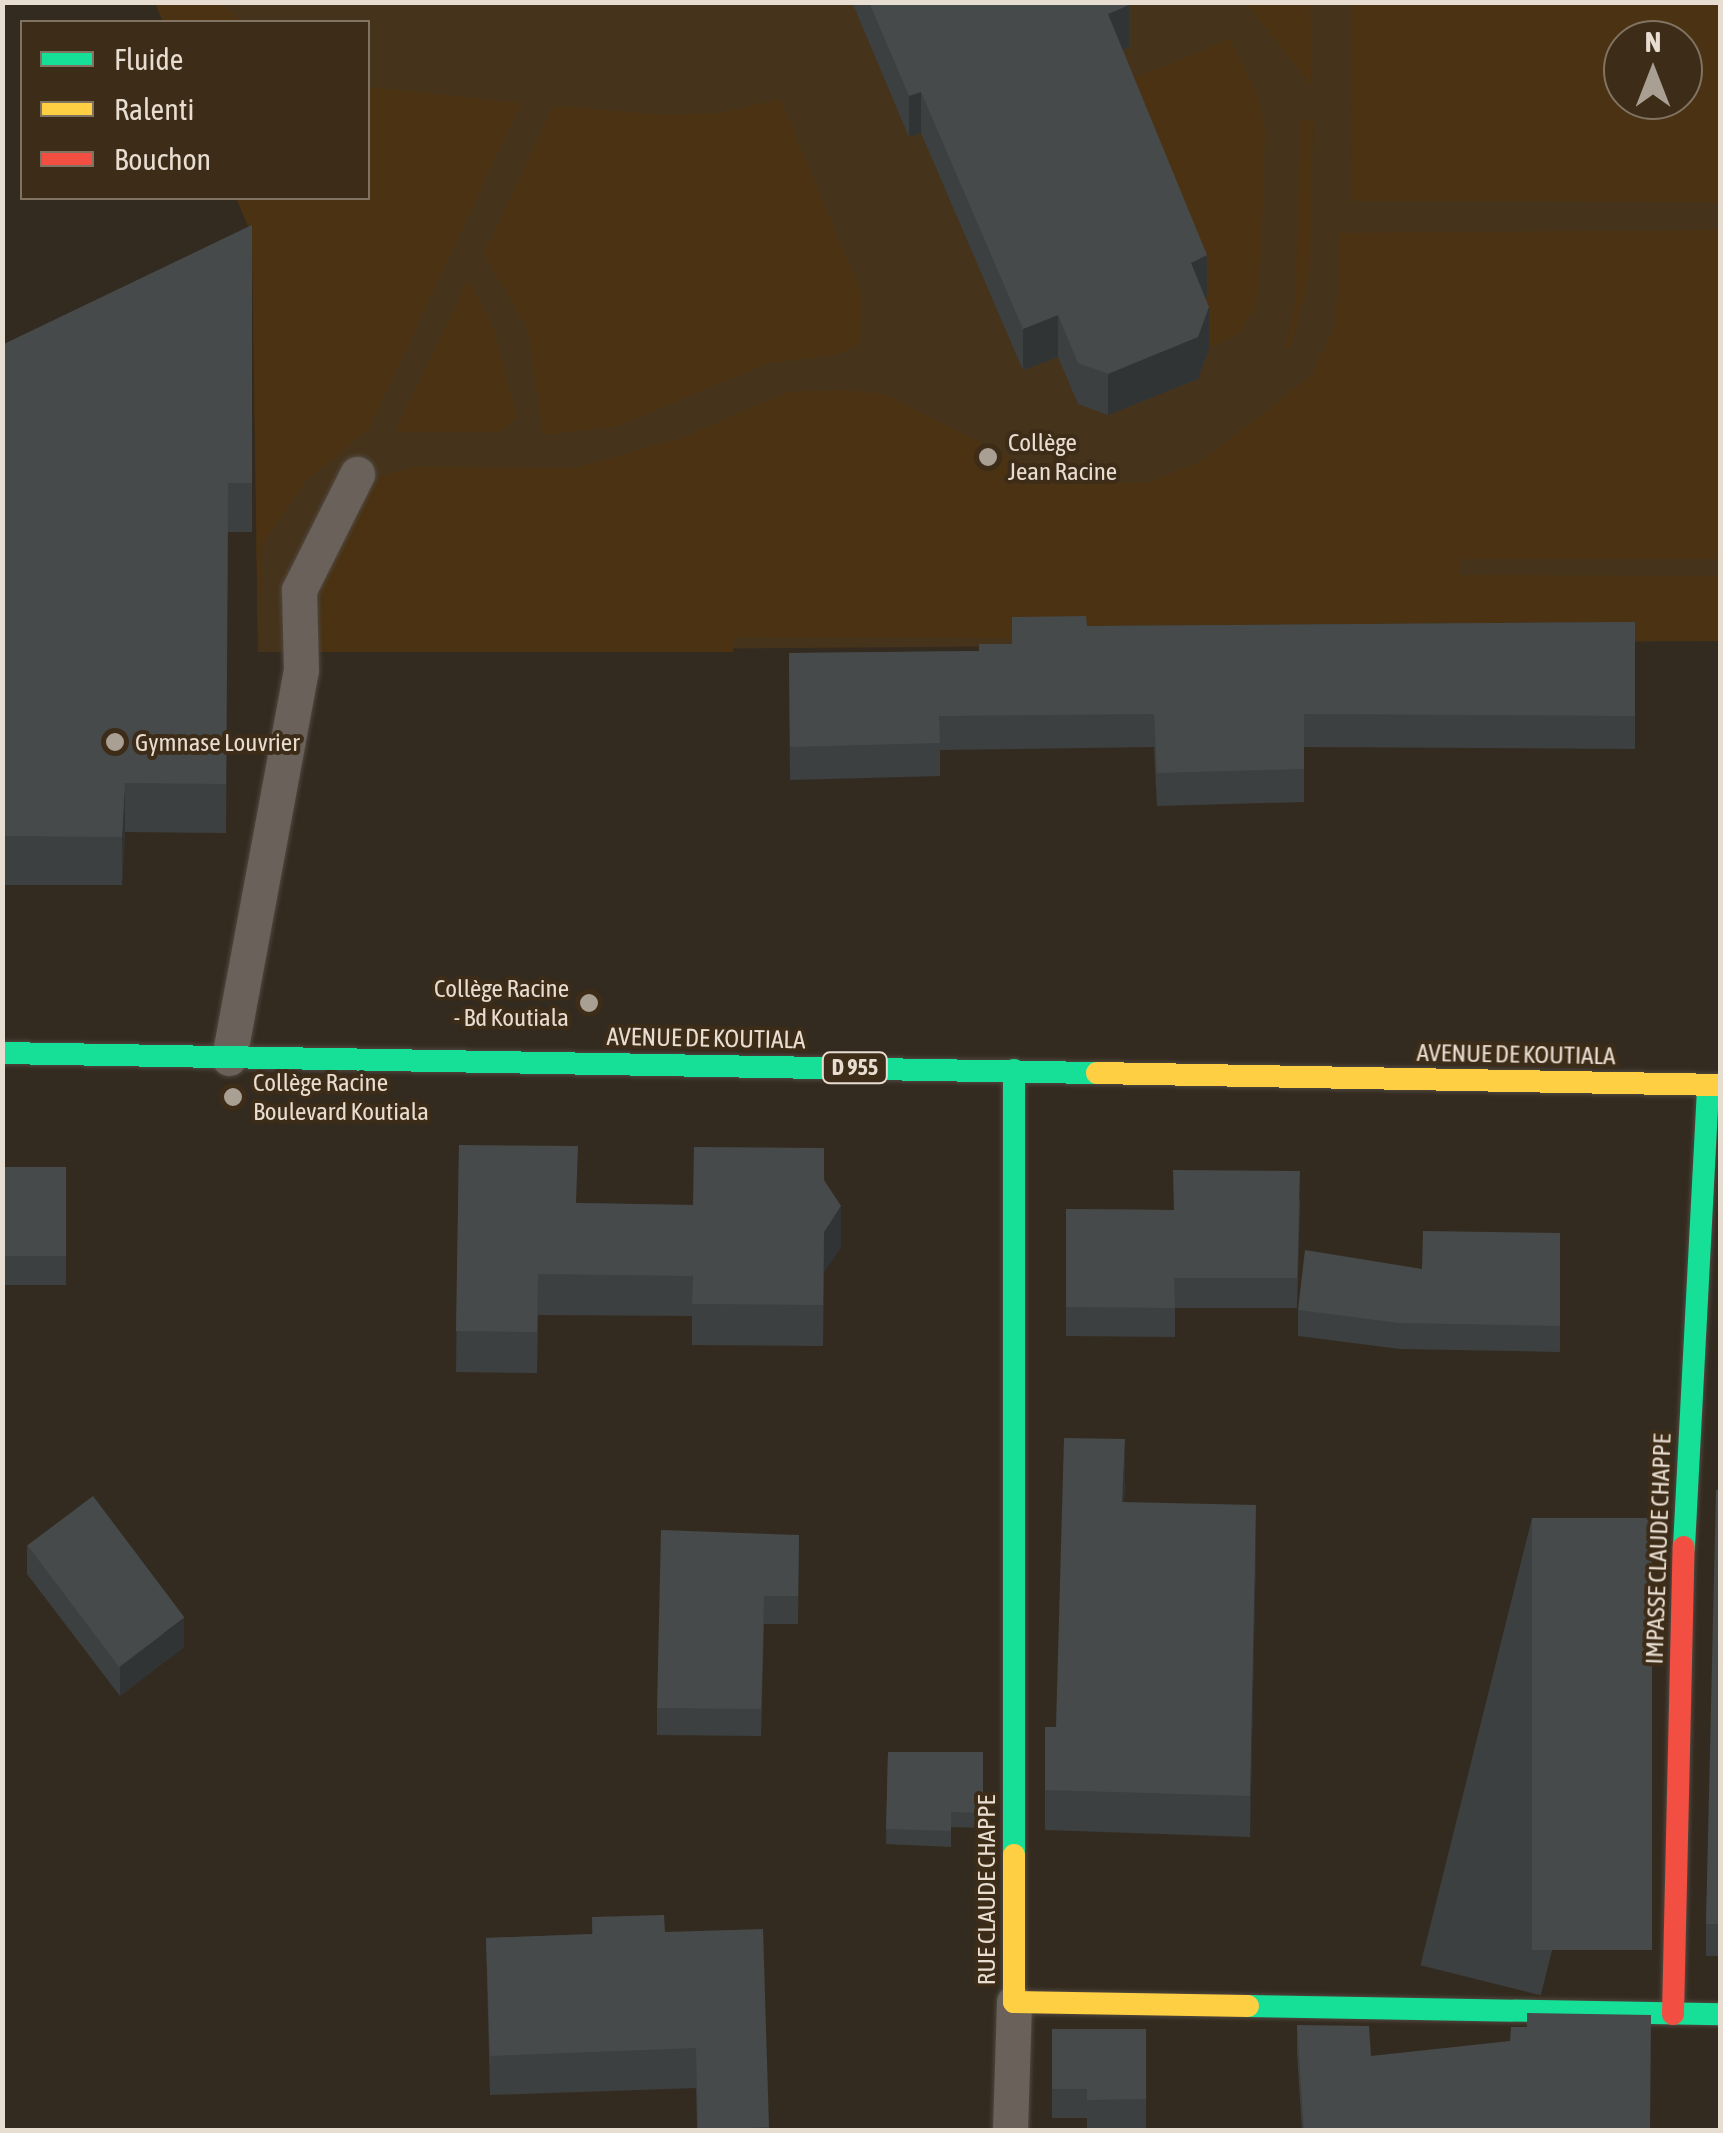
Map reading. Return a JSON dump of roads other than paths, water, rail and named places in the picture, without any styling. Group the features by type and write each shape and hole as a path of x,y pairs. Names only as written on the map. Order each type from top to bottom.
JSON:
{"street":[{"name":"AVENUE DE KOUTIALA","path":"2,1053 1014,1070 1716,1087"},
{"name":"RUE CLAUDE CHAPPE","path":"1014,1070 1014,2002 1720,2014"},
{"name":"IMPASSE CLAUDE CHAPPE","path":"1673,2014 1684,1527 1716,1087"}],"lane":[{"path":"229,1058 301,671 299,590 358,474"},
{"path":"1010,2130 1014,2002"}],"place":[{"name":"Collège Jean Racine","path":"988,457"},
{"name":"Gymnase Louvrier","path":"115,742"},
{"name":"Collège Racine - Bd Koutiala","path":"589,1003"},
{"name":"Collège Racine Boulevard Koutiala","path":"233,1097"}]}
